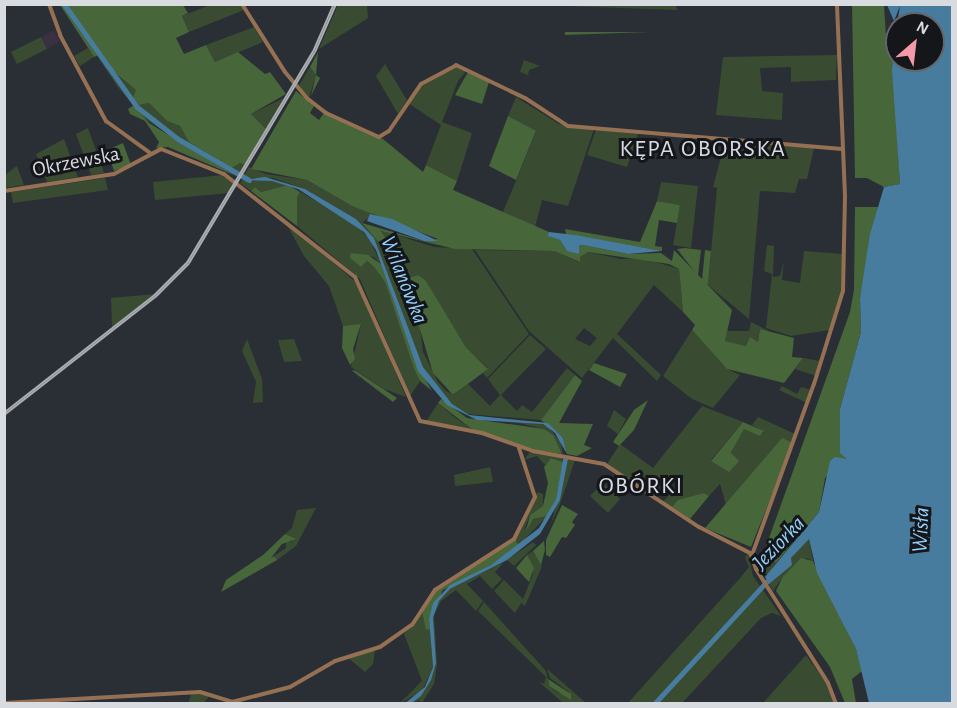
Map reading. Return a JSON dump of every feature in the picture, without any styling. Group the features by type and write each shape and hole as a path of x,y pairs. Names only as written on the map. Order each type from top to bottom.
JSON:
{"street":[{"path":"49,4 60,35 106,121 150,153 170,150 224,174 355,276 420,421 482,434 519,447 604,464 699,527 753,555"},
{"path":"242,4 285,72 308,99 326,113 377,136 389,131 421,84 456,65 525,98 568,126 842,149"},
{"path":"836,704 828,683 759,574 753,555 841,303 845,228 837,4"},
{"name":"Okrzewska","path":"4,191 114,174 150,153"},
{"path":"4,703 200,692 231,702 290,687 335,661 387,643 412,625 435,590 514,539 536,497 519,447"}],"shaded area":[{"path":"54,30 60,42 47,49 41,37"}],"green space":[{"path":"566,4 676,5 677,10 566,6"},
{"path":"60,5 63,5 98,55 94,57"},
{"path":"63,5 114,73 136,90 139,105 149,103 167,121 180,126 190,142 232,168 240,163 245,165 238,177 145,119 117,86"},
{"path":"66,5 183,5 188,13 182,16 189,32 176,38 184,54 206,45 215,62 238,52 265,74 270,72 286,94 251,114 266,129 245,165 240,163 232,168 189,142 180,126 167,121 149,103 139,105 133,98 136,90 115,73"},
{"path":"210,5 240,5 244,10 189,32 182,16"},
{"path":"338,5 367,5 368,18 319,49"},
{"path":"852,5 884,5 885,72 894,72 900,184 884,187 867,178 855,178"},
{"path":"254,27 263,42 215,62 206,45"},
{"path":"565,32 650,32 565,35"},
{"path":"41,37 47,49 17,64 11,52"},
{"path":"88,48 94,57 80,66 74,56"},
{"path":"318,52 316,75 310,67"},
{"path":"837,55 836,80 791,82 791,67 760,68 762,91 783,93 782,120 716,115 723,57"},
{"path":"524,60 540,66 529,70 528,75 520,72"},
{"path":"385,64 407,100 398,114 376,76"},
{"path":"310,67 316,75 309,98 298,87"},
{"path":"455,67 467,70 458,81 442,122 472,133 457,181 426,165 441,125 408,103 420,87"},
{"path":"468,72 489,82 482,104 455,95"},
{"path":"316,75 320,78 311,96"},
{"path":"296,91 314,106 310,113 319,120 324,113 383,139 423,172 426,165 457,181 453,190 549,232 547,236 560,240 567,251 583,245 628,254 661,253 672,261 674,250 732,310 725,341 746,346 750,337 758,342 760,329 794,338 792,357 803,358 784,383 727,369 692,330 695,325 683,312 679,269 669,264 588,252 580,257 580,262 554,251 455,249 381,231 411,277 418,275 426,281 465,346 488,369 453,395 433,373 410,296 382,246 362,223 424,241 438,239 352,206 307,180 251,169"},
{"path":"516,97 559,124 594,129 568,206 542,200 535,227 503,212 536,132 508,116"},
{"path":"284,98 266,129 251,114"},
{"path":"134,105 149,123 236,176 168,147 156,148 159,142 145,121 130,114 128,109"},
{"path":"508,116 536,131 516,180 489,166"},
{"path":"88,128 104,173 91,175 76,134"},
{"path":"596,130 638,134 627,167 587,155"},
{"path":"64,139 78,177 47,182 36,154"},
{"path":"725,142 814,148 807,179 799,179 795,193 760,191 749,319 708,285 717,188 713,187"},
{"path":"123,143 131,165 114,171 107,150"},
{"path":"17,166 24,185 5,188 5,175"},
{"path":"249,167 266,174 307,180 352,206 374,213 362,223 382,246 406,289 419,318 423,352 438,382 446,391 454,395 468,384 490,406 500,395 488,379 530,335 546,349 501,395 517,411 522,405 532,412 567,368 575,375 541,420 466,414 449,402 423,367 370,234 356,219 305,189 273,178 243,178"},
{"path":"223,175 235,183 229,193 155,200 153,182"},
{"path":"105,178 108,190 13,203 11,192"},
{"path":"242,180 272,181 288,185 261,192 255,187 251,191 240,183"},
{"path":"661,182 698,186 691,248 673,245 680,205 657,201"},
{"path":"288,185 300,192 297,198 297,226 251,191 255,187 261,192"},
{"path":"300,192 356,224 371,242 381,264 374,257 351,253 361,267 367,261 385,282 420,381 410,396 360,279 297,226 297,198"},
{"path":"657,201 680,205 677,223 659,220 655,246 662,247 662,251 566,234 565,229 640,242"},
{"path":"855,207 878,207 860,298 861,332 840,409 841,447 847,459 825,478 819,512 776,563 764,557 764,552 850,312 854,290"},
{"path":"285,221 358,284 406,397 384,389 351,367 361,325 343,326 329,286 304,256"},
{"path":"381,232 434,247 472,249 529,334 487,378 483,373 488,368 465,346 418,275 411,277 405,271"},
{"path":"767,245 774,246 773,277 780,276 784,261 782,280 800,283 804,251 843,254 841,294 830,330 791,336 766,328 772,274 764,271"},
{"path":"677,249 701,250 698,276"},
{"path":"475,250 554,251 579,262 580,257 588,252 621,259 642,258 679,269 683,312 654,285 617,334 661,375 657,381 613,338 582,378 529,331","holes":["584,328 597,338 590,346 575,339"]},
{"path":"705,250 711,251 708,285 702,280"},
{"path":"351,253 368,255 381,264 414,359 432,391 420,381 414,368 385,282 367,261 361,267 350,258"},
{"path":"155,294 112,328 111,298"},
{"path":"751,322 771,332 760,329 758,342 750,338 746,346 725,341 727,331 749,331"},
{"path":"361,324 353,349 355,359 350,365 342,348 343,326"},
{"path":"692,330 727,369 740,375 713,408 692,399 663,376"},
{"path":"247,339 262,379 263,402 253,403 256,382 242,351"},
{"path":"294,339 302,361 284,362 278,340"},
{"path":"803,358 820,361 816,376 795,369"},
{"path":"594,363 627,374 620,387 589,370"},
{"path":"351,370 356,371 397,398 393,402"},
{"path":"575,375 582,381 559,423 593,424 584,445 592,448 577,456 567,454 563,438 541,420"},
{"path":"782,386 797,394 801,387 811,390 807,403 779,390"},
{"path":"441,399 467,418 544,429 553,435 562,454 537,450 473,430 438,403"},
{"path":"648,400 634,430 619,446 613,442 634,410"},
{"path":"438,403 453,416 473,430 426,422"},
{"path":"702,406 743,422 711,460 724,468 744,428 760,436 764,432 752,425 758,417 795,434 792,443 782,439 726,505 720,484 709,496 704,493 672,507 663,502 680,482 673,475 655,497 607,464 620,444 653,468"},
{"path":"614,410 626,419 618,434 607,426"},
{"path":"510,421 538,422 548,427 561,442 563,454 544,429"},
{"path":"743,422 764,431 760,436 744,429 731,453 739,461 729,472 711,461"},
{"path":"782,438 793,443 751,547 705,528"},
{"path":"530,452 561,457 563,462 552,458 545,465 537,456 524,460"},
{"path":"551,458 563,462 556,499 547,516 533,519 526,531 530,515 543,506 548,483 544,467"},
{"path":"568,459 575,460 551,524"},
{"path":"490,467 493,482 455,486 454,475"},
{"path":"603,483 620,499 608,513 590,496"},
{"path":"537,492 543,494 543,506 530,515 524,530 533,519 547,516 519,545 515,540"},
{"path":"704,493 709,496 690,519 672,507 678,500"},
{"path":"562,505 578,514 572,522 575,525 566,538 562,537 550,557 546,555 546,540"},
{"path":"316,508 296,546 277,560 274,556 286,548 286,540 292,542 292,538 285,534 292,528 297,510"},
{"path":"285,534 296,539 282,544 271,558 274,556 277,560 221,592 226,580 263,555"},
{"path":"809,538 813,561 806,558 782,578 773,591 769,584 792,565 791,558"},
{"path":"515,540 519,545 491,565 443,590 429,619 430,629 426,630 422,612 435,592"},
{"path":"544,541 545,550 541,565 533,551"},
{"path":"533,542 536,545 514,566 507,560"},
{"path":"533,551 542,566 525,606 521,603 515,613 494,591 504,580 523,599 533,574 527,555"},
{"path":"748,554 753,576 781,616 772,613 761,618 682,703 627,704 741,577 749,567 745,557"},
{"path":"527,555 534,568 529,582 516,568"},
{"path":"764,557 776,563 768,574 762,573"},
{"path":"801,558 813,561 856,649 862,671 852,679 856,703 845,703 830,667 776,591 782,578"},
{"path":"504,562 495,572 502,579 492,589 480,576 467,584 483,601 476,611 456,590 441,601 434,615 439,601 450,589"},
{"path":"484,602 546,671 549,686 559,693 569,692 550,678 547,669 586,703 563,703 538,681 544,684 546,677 478,611"},
{"path":"422,612 426,629 430,629 433,667 422,691 399,704 422,681 404,634"},
{"path":"434,615 437,665 434,684 422,703 419,700 412,704 421,696 435,667"},
{"path":"375,650 373,664 365,672 347,657"},
{"path":"806,655 826,683 834,704 762,704"},
{"path":"548,679 571,694 571,700 549,686"},
{"path":"191,694 210,695 204,703 188,704"}],"water":[{"name":"Wisła","path":"887,5 952,5 952,703 869,703 856,649 817,573 809,539 791,558 792,565 769,584 765,577 819,512 830,461 835,457 847,459 840,453 840,409 861,332 860,298 870,234 884,187 900,184 892,72 945,72 945,12 899,12 900,6 898,12 890,12"},
{"path":"265,177 305,189 356,219 374,238 423,367 452,404 469,415 548,423 563,438 567,454 555,433 543,424 477,420 447,405 418,371 376,250 364,232 298,189 272,181 242,180"},
{"path":"370,214 392,219 438,241 424,241 367,221"},
{"path":"549,232 662,251 628,254 583,245 579,246 579,254 567,251 560,240 547,236"},
{"path":"563,459 568,459 560,500 540,534 507,560 450,589 439,601 433,618 436,663 431,680 421,696 412,703 404,704 425,687 433,667 429,619 433,603 450,585 491,565 539,528 556,499"}],"waterway":[{"name":"Wilanówka","path":"64,4 137,107 178,139 249,180"},
{"name":"Jeziorka","path":"654,704 767,581"}],"railway":[{"path":"4,414 155,296 188,263 314,52 335,4"}],"district":[{"name":"KĘPA OBORSKA","path":"703,150"},
{"name":"OBÓRKI","path":"641,487"}]}
